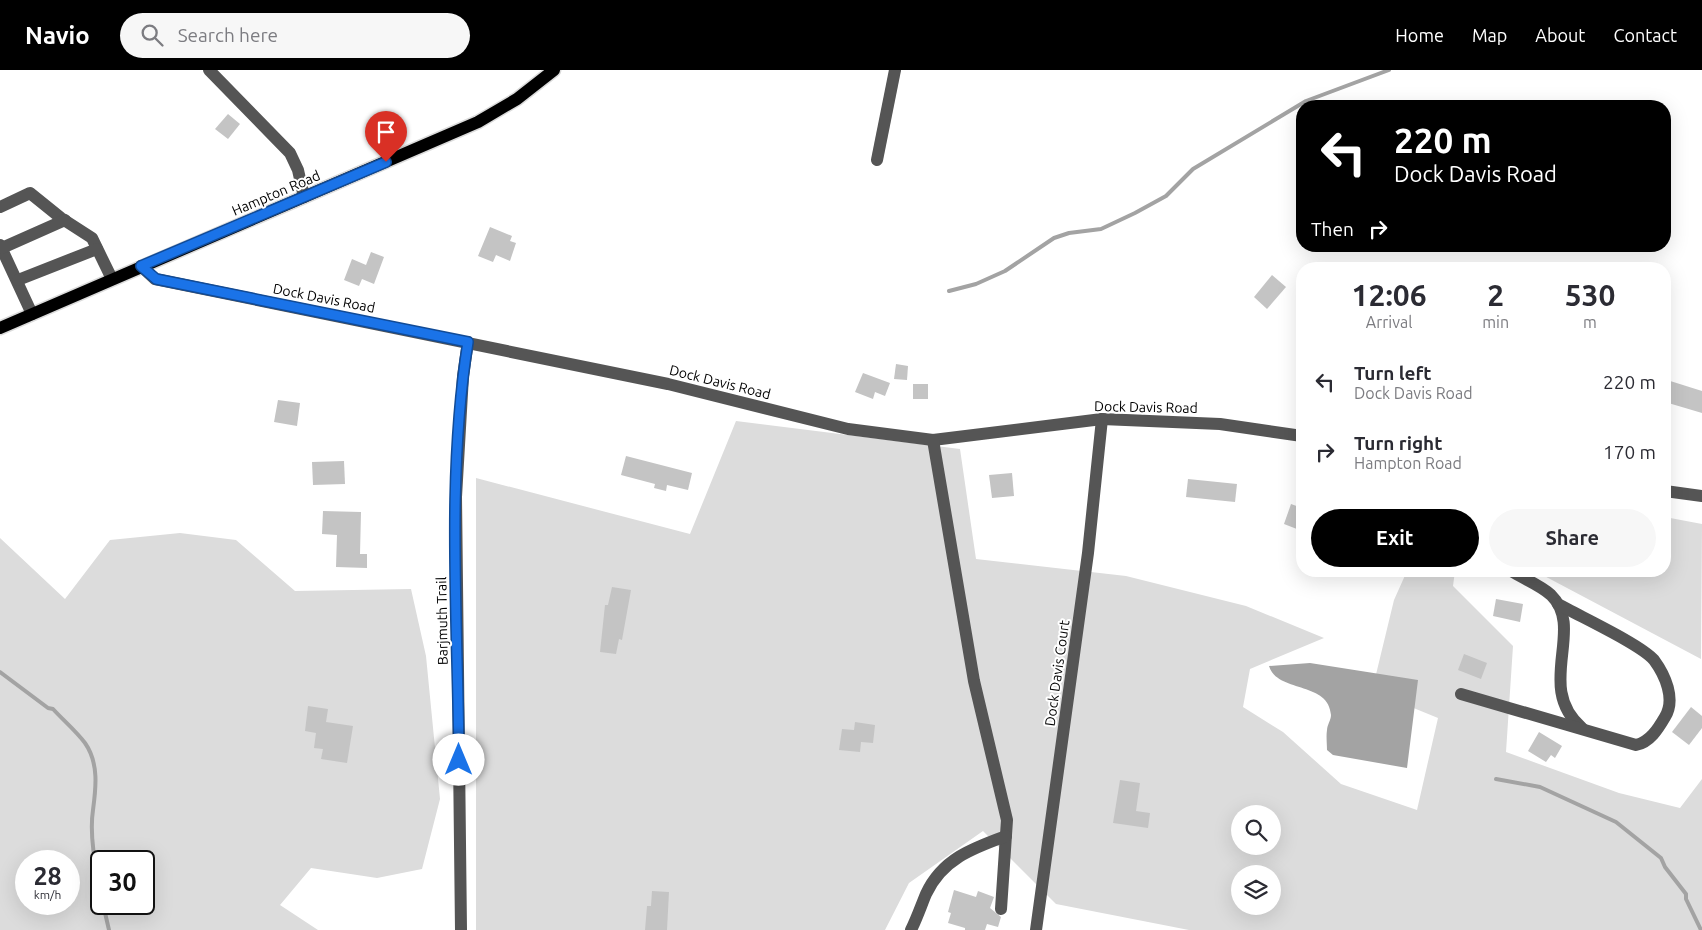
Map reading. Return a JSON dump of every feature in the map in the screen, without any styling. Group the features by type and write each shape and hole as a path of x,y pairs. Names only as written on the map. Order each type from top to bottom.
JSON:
{"main road":[{"name":"Hampton Road","path":"0,328 478,122 517,99 554,70"}],"street":[{"path":"210,70 290,153 298,170 304,197"},
{"path":"877,160 894,70"},
{"path":"0,207 30,193 92,238 112,279"},
{"path":"32,314 18,280 1,247 65,220"},
{"path":"18,280 97,249"},
{"name":"Dock Davis Road","path":"141,266 156,279 668,384 848,429 933,440 1102,419 1220,424 1296,435"},
{"name":"Barjmuth Trail","path":"461,930 456,497 463,376 468,342"},
{"name":"Dock Davis Court","path":"1036,930 1088,553 1102,419"},
{"path":"933,440 974,681 1007,820 1001,909"},
{"path":"1671,492 1702,496"},
{"path":"1461,694 1636,745 1645,743 1666,717 1670,696 1663,676 1653,660 1640,649 1558,604 1543,589 1522,577"},
{"path":"1558,604 1564,628 1560,683 1561,699 1568,714 1585,730"},
{"path":"911,930 926,892 938,873 957,856 1006,836"}],"shaded area":[{"path":"736,421 960,449 976,559 1126,576 1246,606 1324,638 1250,669 1243,707 1283,732 1341,784 1417,810 1438,718 1372,691 1394,600 1404,577 1454,577 1453,586 1513,646 1506,752 1619,793 1680,808 1702,779 1702,930 1189,930 1056,904 983,831 909,883 885,930 476,930 476,478 690,534"},
{"path":"1671,518 1702,524 1701,659 1546,577 1671,577"},
{"path":"180,533 236,540 295,591 411,589 426,656 440,799 422,869 377,878 311,868 280,905 318,930 0,930 0,538 65,599 110,540"},
{"path":"1310,663 1418,680 1407,768 1333,755 1327,750 1327,728 1331,715 1328,704 1322,697 1313,692 1282,680 1274,674 1269,666"}],"building":[{"path":"228,114 240,124 228,139 215,129"},
{"path":"490,227 512,236 510,241 516,243 510,261 496,255 493,262 478,256"},
{"path":"371,252 384,257 374,284 362,279 359,286 344,280 352,259 366,265"},
{"path":"1272,275 1286,287 1267,309 1254,297"},
{"path":"896,364 908,366 907,380 894,379"},
{"path":"863,373 890,383 885,396 875,392 873,399 855,392"},
{"path":"1671,381 1702,391 1702,413 1671,404"},
{"path":"913,384 928,384 928,399 913,399"},
{"path":"278,400 300,403 297,426 274,422"},
{"path":"626,456 692,473 688,490 667,485 666,491 654,488 655,484 621,475"},
{"path":"344,461 345,484 313,485 312,462"},
{"path":"1012,473 1014,496 992,498 989,475"},
{"path":"1188,479 1237,484 1235,502 1186,497"},
{"path":"1291,504 1296,506 1296,529 1284,524"},
{"path":"323,511 361,512 360,554 367,554 367,568 336,567 337,535 322,534"},
{"path":"612,587 631,590 622,640 619,639 616,654 600,652 605,605 608,605"},
{"path":"1496,599 1523,604 1520,622 1493,616"},
{"path":"1464,654 1487,663 1481,679 1458,670"},
{"path":"308,706 328,709 326,722 353,726 347,763 321,759 323,749 314,748 316,733 305,731"},
{"path":"1691,707 1702,716 1702,728 1689,745 1672,732"},
{"path":"855,722 875,725 873,743 861,742 860,752 839,750 842,729 854,730"},
{"path":"1539,732 1562,746 1555,758 1551,755 1546,762 1528,751"},
{"path":"1120,780 1140,783 1136,811 1150,813 1148,828 1113,823"},
{"path":"954,890 976,897 978,891 994,897 990,908 1001,917 998,927 987,924 985,930 965,930 965,928 948,923 951,913 948,912"},
{"path":"652,891 669,892 667,930 645,930 647,906 651,906"}],"waterway":[{"path":"1309,100 1389,70"},
{"path":"949,291 976,284 1005,271 1054,238 1069,233 1101,229 1135,213 1166,196 1193,169 1296,107"},
{"path":"0,672 48,708 53,709 85,743 93,759 95,776 92,820 93,850"},
{"path":"1496,779 1540,787 1616,822 1661,858 1665,867 1686,894 1686,899 1701,930"},
{"path":"106,915 109,930"}],"route":[{"path":"386,162 141,266 156,279 468,342 463,376 456,497 459,760"}]}
